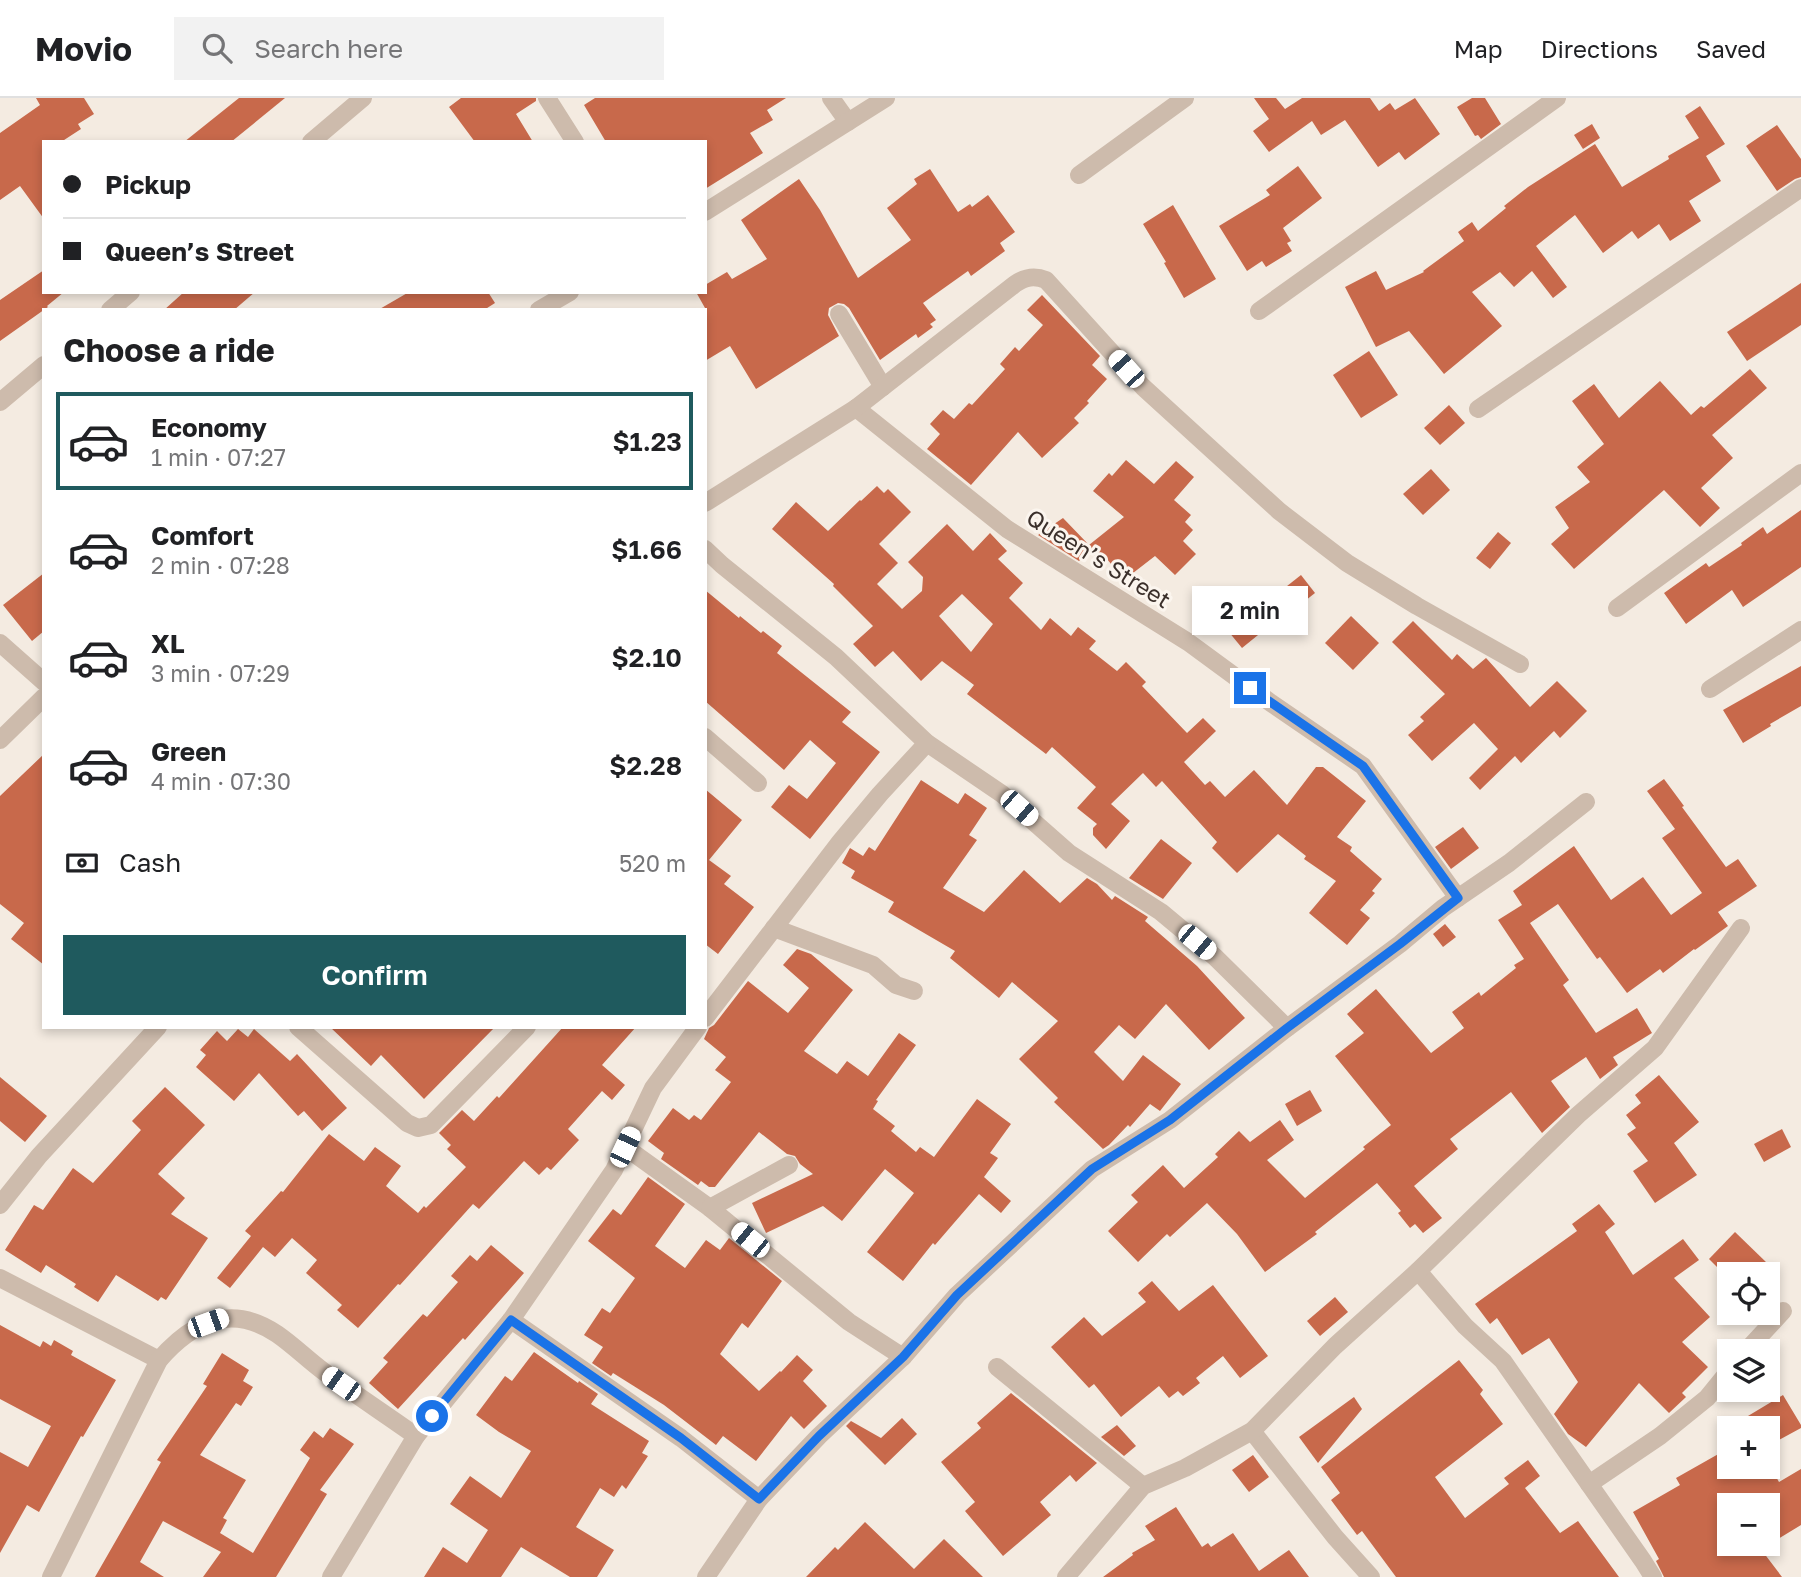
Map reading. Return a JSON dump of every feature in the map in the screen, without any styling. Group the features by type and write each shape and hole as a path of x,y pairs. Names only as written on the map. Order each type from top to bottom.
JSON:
{"street":[{"path":"313,140 363,98"},
{"path":"547,98 574,140"},
{"path":"831,98 848,122"},
{"path":"707,211 886,98"},
{"path":"1079,174 1185,98"},
{"path":"1259,312 1557,98"},
{"path":"1478,409 1801,188"},
{"path":"707,502 856,408 1023,279 1040,278 1046,280 1143,387 1279,511 1348,563 1417,606 1520,664"},
{"path":"112,308 129,294"},
{"path":"542,308 567,294"},
{"path":"839,314 883,387"},
{"path":"0,402 42,367"},
{"name":"Queen’s Street","path":"856,408 1007,529 1188,642 1363,766 1458,898"},
{"path":"1617,608 1801,473"},
{"path":"707,551 836,657 927,743 1002,794 1069,853 1161,912 1215,957 1287,1028"},
{"path":"1710,689 1801,630"},
{"path":"0,643 42,680"},
{"path":"0,740 42,698"},
{"path":"707,739 758,783"},
{"path":"707,1015 864,813 927,743"},
{"path":"706,1577 759,1499 819,1436 903,1357 957,1295 1092,1169 1170,1120 1586,802"},
{"path":"774,928 873,965 896,985 914,991"},
{"path":"1066,1577 1143,1486 1185,1468 1252,1431 1335,1346 1418,1271 1578,1115 1655,1048 1741,928"},
{"path":"0,1205 39,1156 156,1029"},
{"path":"300,1029 407,1123 418,1128 431,1125 525,1029"},
{"path":"331,1577 416,1436 511,1320 614,1170 653,1088 697,1029"},
{"path":"625,1147 710,1208 849,1322 903,1357"},
{"path":"710,1208 789,1166"},
{"path":"1418,1271 1465,1326 1503,1361 1653,1577"},
{"path":"0,1278 159,1360"},
{"path":"1757,1339 1783,1311"},
{"path":"51,1577 159,1360 174,1343 194,1328 222,1318 241,1319 276,1334 416,1436"},
{"path":"511,1320 681,1438 759,1499"},
{"path":"997,1367 1143,1486"},
{"path":"1589,1484 1660,1436 1707,1398 1717,1386"},
{"path":"1252,1431 1335,1537 1371,1577"}],"building":[{"path":"36,98 84,98 94,114 78,124 81,129 64,140 42,140 42,216 20,186 0,200 0,133 40,105"},
{"path":"239,98 285,98 233,140 186,140"},
{"path":"461,98 536,98 536,101 516,114 532,140 474,140 449,107"},
{"path":"595,98 786,98 767,110 773,120 750,133 763,153 707,188 707,140 605,140 584,105"},
{"path":"1254,98 1276,98 1285,109 1302,98 1370,98 1379,111 1390,103 1395,110 1415,98 1440,134 1405,160 1399,152 1378,167 1345,120 1321,135 1312,121 1269,152 1253,131 1269,119"},
{"path":"1472,98 1485,98 1501,124 1481,139 1478,135 1475,136 1457,107"},
{"path":"1700,106 1725,144 1706,156 1721,181 1689,201 1701,221 1670,241 1659,224 1638,239 1632,231 1603,253 1575,215 1536,246 1567,287 1553,298 1532,271 1514,287 1500,272 1472,292 1502,326 1444,374 1409,331 1376,347 1345,287 1376,271 1386,290 1424,272 1464,241 1458,232 1472,222 1478,231 1528,187 1595,144 1622,187 1699,138 1685,116"},
{"path":"1592,124 1600,138 1583,149 1574,135"},
{"path":"1777,125 1801,159 1801,177 1777,191 1746,146"},
{"path":"1298,166 1322,198 1283,228 1291,241 1287,243 1292,251 1266,267 1262,261 1247,271 1219,226 1270,195 1266,190"},
{"path":"930,169 958,212 970,204 972,207 988,195 1015,232 1000,243 1005,251 971,276 968,271 923,303 936,320 930,324 933,327 918,338 916,334 880,360 849,308 838,303 829,308 828,315 839,336 756,389 730,346 707,360 707,308 697,294 707,294 707,284 727,272 732,279 767,259 741,220 799,179 820,210 858,278 911,240 887,208 917,184 914,179"},
{"path":"1173,205 1216,279 1184,298 1143,224"},
{"path":"42,271 42,294 62,294 0,341 0,300"},
{"path":"1801,283 1801,325 1747,361 1727,332"},
{"path":"182,294 253,294 236,308 166,308"},
{"path":"406,294 489,294 495,303 487,308 381,308"},
{"path":"1042,295 1100,356 1092,365 1107,379 1074,418 1079,423 1042,458 1018,432 971,485 927,449 940,434 930,424 943,410 954,419 969,403 972,405 1005,369 1000,364 1015,347 1019,351 1043,325 1027,310"},
{"path":"1369,351 1398,395 1361,418 1333,375"},
{"path":"1750,369 1767,388 1712,435 1733,458 1701,488 1720,508 1700,527 1664,490 1574,569 1551,544 1569,528 1555,507 1590,482 1577,467 1604,444 1572,401 1594,384 1619,418 1660,381 1691,415 1701,406 1704,408"},
{"path":"1449,405 1465,423 1440,445 1424,428"},
{"path":"1126,460 1154,484 1176,461 1194,477 1174,500 1191,515 1185,522 1193,530 1183,541 1196,554 1175,575 1155,556 1124,580 1107,559 1101,564 1090,550 1079,561 1038,535 1063,518 1089,545 1124,517 1093,491 1109,473 1112,476"},
{"path":"1431,469 1450,490 1423,515 1403,494"},
{"path":"877,486 884,493 888,489 911,512 879,544 898,563 877,584 902,609 922,591 923,577 908,562 947,524 973,551 990,533 1007,551 998,559 1023,583 1009,598 1041,630 1050,618 1071,636 1078,627 1096,641 1089,649 1117,671 1126,662 1146,682 1142,686 1187,733 1203,718 1216,731 1184,762 1205,785 1210,781 1225,797 1254,770 1287,805 1316,767 1323,767 1366,801 1337,837 1352,847 1350,851 1382,879 1372,891 1375,893 1360,910 1370,918 1347,945 1309,913 1336,881 1304,859 1306,856 1278,834 1237,873 1212,848 1217,842 1162,781 1156,787 1143,773 1111,804 1130,821 1106,849 1093,835 1093,828 1097,824 1077,808 1096,787 1052,747 1046,754 967,694 974,685 942,661 921,681 893,651 875,667 853,644 873,626 834,584 772,529 796,502 828,531","holes":["962,594 993,624 971,652 939,616"]},
{"path":"1801,510 1801,567 1743,607 1732,590 1686,624 1664,593 1706,563 1709,567 1742,545 1741,543 1763,527 1767,534"},
{"path":"1498,532 1511,543 1490,569 1476,558"},
{"path":"42,575 42,633 32,641 3,605"},
{"path":"1301,575 1315,593 1296,608 1282,590"},
{"path":"707,592 739,618 740,616 782,646 777,653 851,712 842,722 880,752 810,839 771,807 789,785 807,799 836,763 810,740 784,770 707,703"},
{"path":"1246,609 1263,631 1242,648 1224,626"},
{"path":"1351,616 1379,643 1353,670 1325,643"},
{"path":"1413,621 1452,660 1457,654 1473,669 1486,658 1530,707 1557,681 1587,711 1560,738 1554,731 1521,763 1515,756 1480,790 1469,778 1498,749 1474,723 1432,761 1408,735 1424,721 1420,717 1445,694 1392,642"},
{"path":"1801,666 1801,706 1743,743 1723,710"},
{"path":"42,756 42,963 11,939 24,923 0,904 0,796"},
{"path":"1664,779 1726,867 1738,859 1757,886 1718,912 1728,926 1663,973 1660,969 1627,993 1600,957 1597,959 1558,904 1530,923 1569,980 1563,985 1596,1033 1637,1008 1652,1033 1613,1057 1618,1065 1600,1079 1586,1057 1551,1081 1570,1107 1542,1133 1511,1092 1450,1139 1458,1149 1414,1186 1442,1218 1423,1233 1415,1224 1410,1228 1398,1213 1401,1211 1377,1183 1315,1232 1317,1234 1265,1272 1237,1234 1207,1203 1170,1237 1167,1234 1138,1262 1108,1231 1138,1202 1131,1195 1163,1165 1184,1188 1218,1157 1215,1154 1239,1131 1250,1142 1280,1120 1294,1140 1267,1160 1305,1198 1365,1149 1363,1147 1391,1125 1335,1056 1364,1033 1347,1014 1376,989 1431,1053 1464,1028 1452,1012 1479,992 1481,996 1524,959 1498,920 1522,905 1513,891 1574,846 1611,900 1643,877 1671,915 1702,893 1662,838 1675,829 1647,791"},
{"path":"921,780 958,804 965,793 987,808 969,835 977,840 943,888 984,912 1024,870 1060,903 1087,878 1097,884 1112,900 1115,896 1148,917 1145,921 1197,966 1245,1018 1209,1050 1166,1004 1135,1039 1119,1025 1094,1052 1123,1081 1143,1055 1181,1084 1160,1111 1150,1104 1130,1127 1128,1125 1103,1149 1054,1102 1058,1098 1019,1059 1058,1021 1012,982 999,998 950,958 955,951 888,912 894,902 851,878 855,871 842,863 850,848 863,856 869,847 875,851"},
{"path":"707,791 742,820 709,860 731,876 724,884 754,907 718,954 707,946"},
{"path":"1463,827 1479,848 1451,869 1435,847"},
{"path":"1161,839 1192,863 1163,899 1129,878"},
{"path":"1445,924 1456,937 1443,947 1433,934"},
{"path":"797,949 811,954 853,990 804,1051 837,1074 847,1061 868,1076 899,1033 916,1045 876,1100 878,1101 873,1109 895,1126 891,1131 916,1152 920,1147 934,1157 977,1099 1011,1124 990,1153 998,1158 984,1177 1011,1201 1001,1213 979,1194 935,1245 933,1243 903,1281 867,1252 914,1193 885,1169 842,1221 823,1206 766,1233 752,1203 813,1174 800,1164 795,1156 787,1154 759,1132 715,1187 709,1187 701,1181 698,1185 661,1159 664,1153 648,1141 673,1108 689,1120 694,1115 701,1120 731,1082 715,1070 726,1057 704,1039 709,1028 748,981 788,1013 809,988 783,965"},
{"path":"238,1029 248,1037 254,1029 290,1061 297,1054 347,1108 322,1131 304,1111 298,1116 259,1073 234,1101 196,1067 206,1055 200,1050 217,1031 227,1041"},
{"path":"332,1029 493,1029 424,1099 381,1055 371,1066"},
{"path":"561,1029 634,1029 602,1065 625,1085 612,1100 602,1091 568,1129 579,1140 551,1170 547,1167 539,1175 524,1161 479,1209 473,1204 358,1328 337,1310 342,1305 306,1273 317,1260 292,1238 275,1257 263,1247 230,1288 217,1278 251,1236 245,1231 281,1191 283,1192 329,1134 364,1161 375,1147 401,1166 386,1186 418,1213 466,1167 447,1149 451,1145 439,1133 462,1110 474,1121 497,1096 499,1098"},
{"path":"1659,1075 1699,1122 1674,1143 1697,1175 1655,1203 1633,1171 1648,1161 1627,1134 1636,1128 1626,1115 1641,1103 1635,1095"},
{"path":"0,1077 47,1116 25,1142 0,1121"},
{"path":"165,1087 205,1125 158,1174 185,1198 171,1214 208,1238 166,1300 161,1297 158,1301 116,1275 98,1302 46,1265 41,1273 5,1250 34,1205 43,1210 73,1168 93,1183 141,1130 132,1121"},
{"path":"1310,1090 1322,1111 1297,1126 1285,1104"},
{"path":"1782,1129 1791,1147 1764,1162 1754,1144"},
{"path":"648,1177 685,1204 655,1246 685,1268 706,1240 720,1250 729,1238 782,1281 748,1328 742,1323 720,1354 759,1391 797,1355 813,1370 803,1381 827,1406 804,1429 791,1416 756,1461 723,1436 716,1445 664,1405 592,1363 603,1347 584,1335 602,1308 610,1313 635,1278 588,1241 613,1209 621,1215"},
{"path":"1599,1204 1615,1224 1605,1232 1633,1275 1683,1239 1699,1260 1674,1278 1710,1317 1682,1342 1708,1367 1682,1393 1686,1397 1669,1413 1639,1383 1586,1447 1568,1434 1554,1414 1578,1382 1549,1338 1522,1355 1497,1318 1490,1324 1475,1304 1577,1231 1572,1224"},
{"path":"1735,1232 1766,1262 1717,1262 1717,1267 1709,1259"},
{"path":"491,1245 524,1273 465,1340 463,1338 398,1409 369,1383 388,1362 383,1358 423,1314 427,1317 458,1282 451,1276 470,1255 477,1261"},
{"path":"1152,1281 1179,1311 1213,1285 1268,1356 1240,1378 1223,1356 1196,1378 1200,1383 1183,1396 1178,1391 1169,1398 1159,1386 1121,1417 1094,1384 1089,1388 1051,1347 1084,1317 1102,1336 1146,1302 1138,1293"},
{"path":"1335,1297 1348,1312 1320,1336 1307,1321"},
{"path":"0,1325 40,1347 43,1341 51,1346 54,1340 73,1351 71,1355 116,1380 39,1512 27,1505 0,1553 0,1452 28,1467 51,1426 0,1399"},
{"path":"534,1352 598,1394 591,1404 649,1441 642,1453 648,1456 626,1489 622,1485 614,1497 600,1488 576,1527 614,1550 597,1577 570,1577 521,1547 501,1577 424,1577 443,1547 467,1563 488,1530 450,1504 470,1476 501,1498 531,1451 476,1415 505,1376 512,1381"},
{"path":"222,1353 249,1370 243,1381 253,1387 241,1406 236,1403 200,1455 246,1480 223,1518 227,1520 220,1533 253,1553 310,1458 300,1450 314,1431 323,1438 330,1428 354,1444 320,1490 327,1494 276,1577 203,1577 221,1552 163,1521 140,1562 164,1577 95,1577 161,1462 157,1460 207,1386 203,1384"},
{"path":"1459,1360 1483,1390 1480,1394 1503,1424 1435,1477 1465,1518 1509,1484 1504,1478 1528,1460 1540,1476 1525,1488 1560,1533 1578,1521 1619,1577 1396,1577 1362,1531 1357,1535 1331,1500 1340,1493 1321,1467"},
{"path":"1011,1393 1097,1463 1076,1482 1070,1475 1040,1502 1051,1515 1003,1556 965,1511 975,1502 941,1462 981,1428 977,1423"},
{"path":"1783,1395 1801,1428 1780,1439 1780,1416 1748,1416 1771,1402 1780,1402"},
{"path":"1354,1397 1362,1409 1318,1463 1299,1437"},
{"path":"902,1418 917,1434 885,1465 846,1426 851,1421 881,1438"},
{"path":"1117,1425 1136,1446 1124,1456 1101,1437"},
{"path":"1253,1455 1269,1477 1249,1492 1232,1470"},
{"path":"1717,1455 1717,1479 1777,1479 1779,1482 1801,1469 1801,1525 1780,1538 1780,1493 1717,1493 1717,1556 1766,1556 1782,1577 1664,1577 1656,1561 1659,1559 1633,1512 1680,1485 1676,1478"},
{"path":"1176,1507 1202,1547 1208,1543 1211,1547 1233,1533 1259,1571 1289,1550 1309,1577 1103,1577 1133,1555 1132,1553 1155,1540 1145,1526"},
{"path":"865,1522 914,1569 944,1539 983,1577 806,1577 835,1547 838,1550"}],"route":[{"path":"432,1416 511,1320 681,1438 759,1499 819,1436 903,1357 957,1295 1092,1169 1170,1120 1458,898 1363,766 1250,688"}]}
